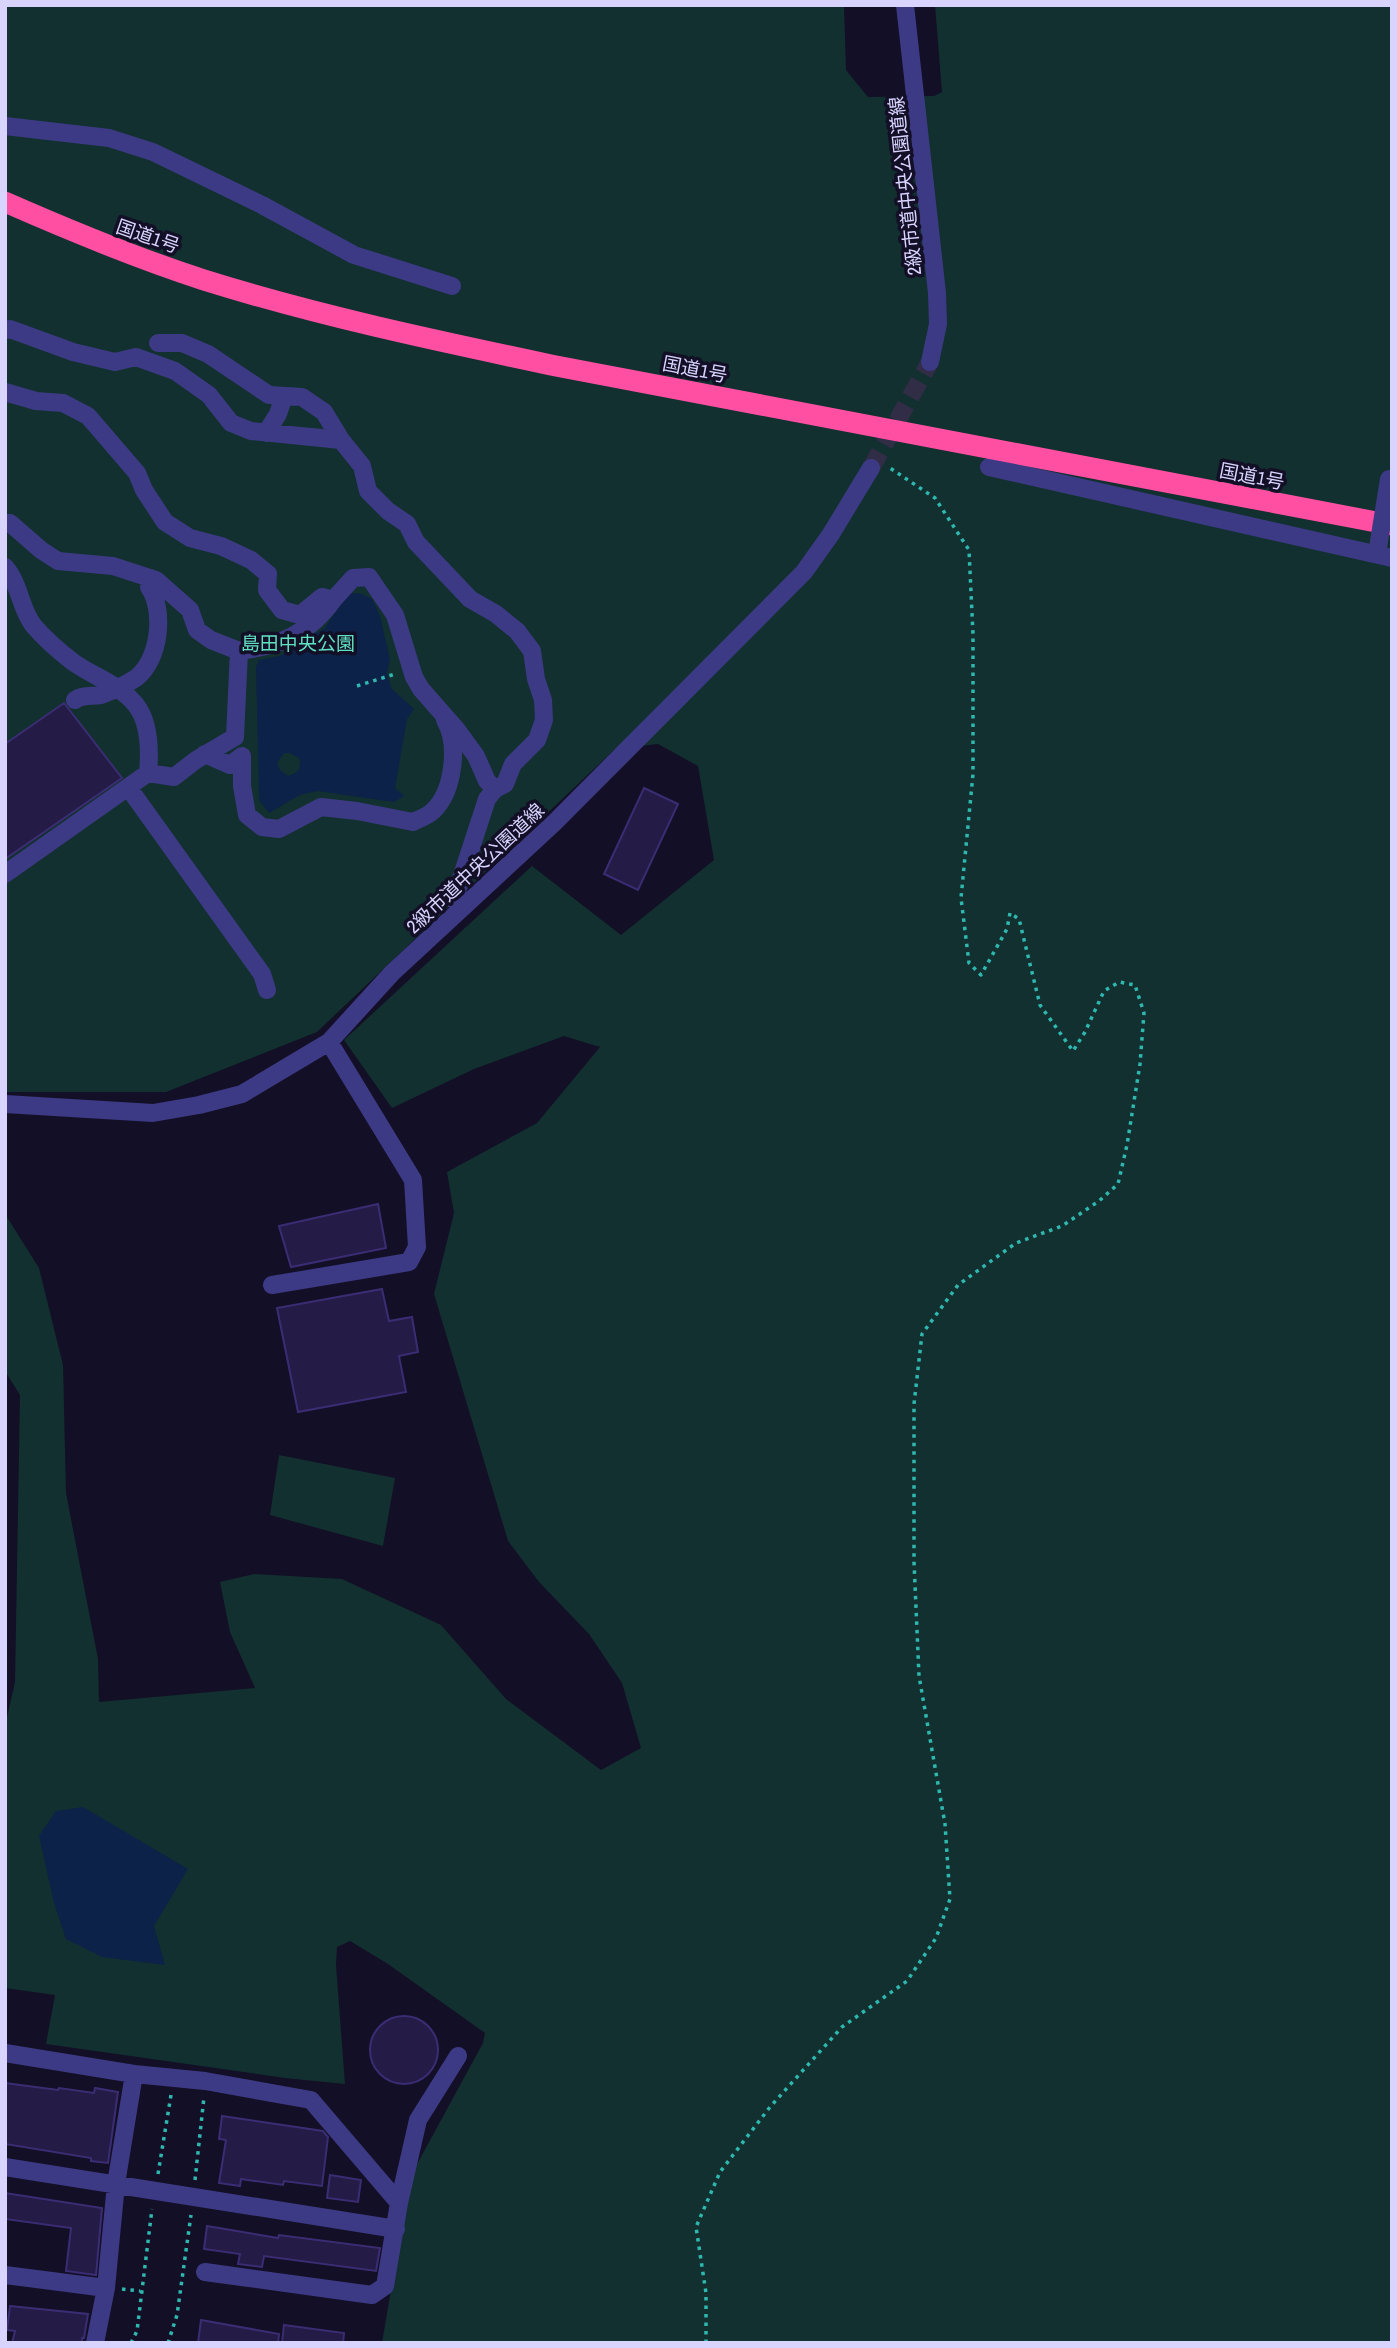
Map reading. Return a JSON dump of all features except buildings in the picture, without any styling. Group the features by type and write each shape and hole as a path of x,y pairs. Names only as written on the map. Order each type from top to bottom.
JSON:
{"highway":[{"name":"国道1号","path":"5,202 107,246 204,280 314,311 444,342 583,371 1392,525"}],"street":[{"name":"2級市道中央公園道線","path":"905,5 937,293 937,324 930,362"},
{"path":"5,126 109,138 153,152 354,254 453,286"},
{"path":"5,330 10,329 73,352 115,362 136,357 174,371 209,395 232,423 251,431 341,440"},
{"path":"158,343 182,343 208,354 269,395 302,397 324,412 341,440 362,466 368,491 407,524 416,542 470,599 496,614 517,631 532,651 536,679 543,700 544,720 537,740 513,764 505,784 495,789 487,799 454,900"},
{"path":"5,392 36,401 63,403 88,416 137,473 144,490 165,522 190,538 221,546 251,560 268,574 267,590 282,610 300,615 322,597 333,600"},
{"path":"266,433 278,414 284,396"},
{"name":"2級市道中央公園道線","path":"5,1104 153,1113 200,1105 242,1094 329,1042 392,973 554,823 804,572 878,466"},
{"path":"989,467 1384,556 1389,479"},
{"path":"5,523 10,523 58,561 113,566 151,578 167,587 190,610 197,630 211,640 239,651 268,647 290,638 323,614 353,578 369,577 395,615 414,677 421,689 476,756 487,781 495,789"},
{"path":"5,567 14,577 32,624 74,663 117,688 136,706 147,732 148,773"},
{"path":"75,700 81,696 100,695 138,677 150,660 158,636 157,598 149,587 151,578"},
{"path":"239,651 236,737 242,756 242,786 247,815 262,827 279,829 321,807 413,822 433,811 448,788 453,754 450,728 440,711"},
{"path":"5,874 148,773 174,777 205,754 236,737"},
{"path":"205,754 230,765 242,756"},
{"path":"128,787 262,974 267,989"},
{"path":"272,1285 410,1262 417,1247 413,1180 329,1042"},
{"path":"5,2053 134,2074 205,2081 311,2100 399,2203"},
{"path":"205,2272 372,2295 385,2286 399,2203 418,2120 457,2056"},
{"path":"95,2343 106,2288 116,2184 134,2074"},
{"path":"5,2167 396,2228"},
{"path":"5,2275 106,2288"}],"path":[{"path":"706,2343 706,2293 696,2227 720,2172 770,2107 842,2026 907,1981 936,1938 950,1899 945,1824 919,1676 914,1562 914,1404 922,1334 958,1285 1016,1243 1062,1226 1099,1201 1118,1184 1140,1064 1144,1013 1135,985 1119,982 1104,991 1073,1051 1040,1005 1019,919 1010,913 1007,929 982,975 969,963 961,898 973,774 973,634 969,550 935,498 878,466"},
{"path":"357,686 404,671"},
{"path":"5,1390 5,1396"},
{"path":"5,2018 5,2026"},
{"path":"131,2343 137,2331 155,2189 173,2079"}],"green space":[{"name":"島田中央公園","path":"5,5 844,5 846,70 868,97 934,96 942,92 935,5 1392,5 1392,2343 382,2343 410,2177 483,2043 485,2033 388,1964 350,1941 337,1947 336,1965 345,2084 46,2044 55,1995 5,1988 5,1726 15,1682 20,1395 5,1371 5,1214 39,1268 63,1365 66,1493 98,1659 99,1702 255,1688 230,1632 220,1582 254,1574 342,1579 441,1625 506,1699 601,1770 641,1748 622,1683 589,1634 539,1582 508,1541 434,1294 454,1213 447,1172 537,1123 600,1047 564,1036 474,1069 392,1108 344,1040 532,866 621,935 714,860 698,766 658,744 615,749 317,1032 166,1092 5,1092"},
{"path":"279,1455 395,1478 383,1546 270,1515"}],"water":[{"path":"359,593 372,599 380,616 390,659 387,674 392,689 414,709 407,719 395,788 404,796 394,802 317,791 300,795 269,813 259,800 256,667 259,660 280,656 325,628 347,594","holes":["284,753 290,753 300,759 300,765 296,772 288,776 280,770 277,763"]},
{"path":"83,1807 188,1869 154,1926 165,1965 102,1957 66,1939 54,1903 39,1836 56,1811"}],"tunnel":[{"path":"871,468 930,362"}]}
